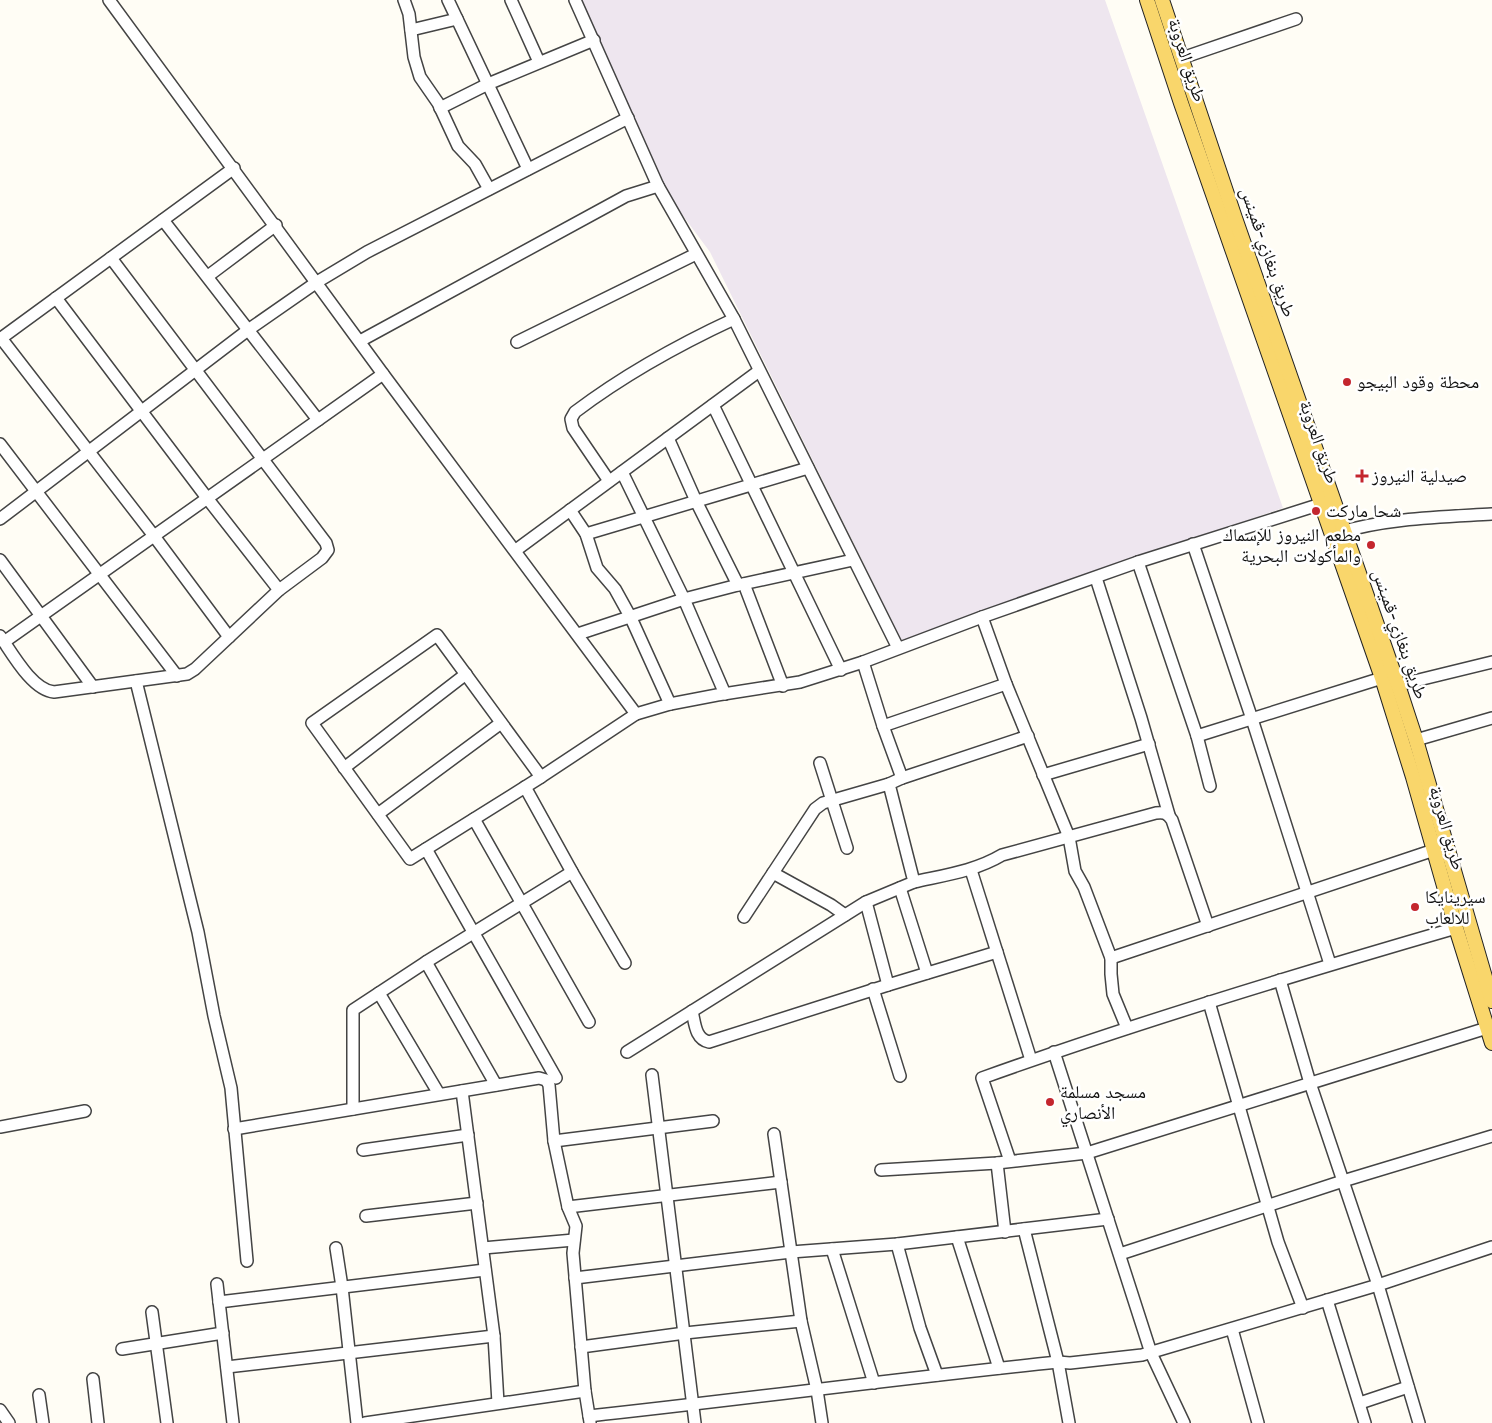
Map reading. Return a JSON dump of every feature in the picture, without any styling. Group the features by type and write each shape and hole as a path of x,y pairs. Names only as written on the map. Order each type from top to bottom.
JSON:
{"main road":[{"name":"طريق العروبة","path":"1147,0 1184,112 1321,504 1338,533 1492,1043"},
{"name":"طريق بنغازي-قمينس","path":"1162,0 1338,533 1398,685 1416,740 1492,1001"}],"street":[{"path":"109,0 276,225 383,374 516,550 636,714"},
{"path":"404,0 409,14 414,57 420,77 440,108 458,146 475,164 489,188"},
{"path":"448,0 528,169"},
{"path":"511,0 539,62"},
{"path":"575,0 658,186 734,319 898,648"},
{"path":"410,30 457,19"},
{"path":"1182,58 1296,19"},
{"path":"440,108 488,84 594,40"},
{"path":"0,519 248,330 317,282 367,252 628,118"},
{"path":"229,637 89,450 0,338 234,168"},
{"path":"360,341 626,196 658,186"},
{"path":"163,220 318,420"},
{"path":"208,276 276,225"},
{"path":"517,342 696,254"},
{"path":"111,258 262,459 328,548 327,553 322,558 279,590 192,672 176,676 93,687 54,692 48,691 36,683 2,639 41,616 262,459 383,374"},
{"path":"56,298 279,590"},
{"path":"609,481 573,428 571,419 575,412 688,340 734,319"},
{"path":"516,550 759,371"},
{"path":"713,405 841,670"},
{"path":"668,438 696,501 741,584 783,686"},
{"path":"0,444 176,676"},
{"path":"586,534 808,468"},
{"path":"622,472 684,599 725,694"},
{"path":"541,777 437,635 312,723 410,859 541,777 636,714 670,704 783,686 841,670 982,617 1138,562 1321,504"},
{"path":"570,510 586,534 594,563 616,589 631,618 670,704"},
{"path":"1338,533 1363,526 1492,514"},
{"path":"1193,544 1252,719 1330,964"},
{"path":"0,560 93,687"},
{"path":"578,634 684,599 741,584 853,560"},
{"path":"1138,562 1197,736 1210,786"},
{"path":"1096,578 1149,744 1168,815"},
{"path":"982,617 1006,684 1068,837 1076,871 1111,958 1113,994 1127,1028"},
{"path":"863,662 902,778"},
{"path":"1398,685 1492,662"},
{"path":"344,768 466,674"},
{"path":"1197,736 1382,678"},
{"path":"136,681 198,932 214,1016 231,1088 247,1261"},
{"path":"883,726 1006,684"},
{"path":"1416,740 1492,718"},
{"path":"378,814 501,722"},
{"path":"744,917 815,809 823,803 890,784 902,778 1028,736"},
{"path":"1043,775 1149,744"},
{"path":"820,762 847,848"},
{"path":"890,784 914,882"},
{"path":"525,787 625,962"},
{"path":"627,1052 866,902 914,882 971,870 986,865 1002,855 1156,813 1164,812 1172,820 1208,926"},
{"path":"474,819 589,1022"},
{"path":"426,849 556,1078"},
{"path":"1111,958 1434,850"},
{"path":"971,870 1031,1060"},
{"path":"353,1109 353,1010 426,962 572,872"},
{"path":"773,873 831,905 845,915"},
{"path":"900,888 928,973"},
{"path":"866,902 888,985"},
{"path":"1010,1161 982,1078 1127,1028 1330,964 1456,928"},
{"path":"692,1011 698,1036 709,1042 997,952"},
{"path":"426,962 496,1085"},
{"path":"1280,980 1310,1083 1378,1285 1419,1423"},
{"path":"874,989 900,1076"},
{"path":"379,994 439,1094"},
{"path":"1210,1002 1278,1242 1302,1308"},
{"path":"881,1170 1010,1161 1087,1152 1487,1028"},
{"path":"1054,1052 1151,1352 1184,1423"},
{"path":"652,1075 695,1423"},
{"path":"234,1129 539,1078 546,1080 549,1085 554,1141 568,1207 576,1226 573,1253 585,1391 590,1419 936,1375 1142,1355 1378,1285 1492,1246"},
{"path":"462,1091 494,1336 498,1403"},
{"path":"0,1127 85,1110"},
{"path":"554,1141 713,1121"},
{"path":"774,1134 801,1321 822,1423"},
{"path":"363,1150 468,1136"},
{"path":"1120,1254 1343,1181 1492,1136"},
{"path":"997,1162 1005,1232"},
{"path":"568,1207 781,1182"},
{"path":"366,1216 477,1203"},
{"path":"575,1278 791,1252 897,1244 1108,1219"},
{"path":"1024,1230 1058,1362 1069,1423"},
{"path":"957,1237 999,1368"},
{"path":"483,1248 574,1240"},
{"path":"897,1244 920,1328 936,1375"},
{"path":"336,1248 357,1423"},
{"path":"832,1249 874,1383"},
{"path":"219,1302 485,1270"},
{"path":"217,1284 233,1423"},
{"path":"1327,1300 1365,1423"},
{"path":"152,1312 168,1423"},
{"path":"581,1347 685,1333 801,1321"},
{"path":"1232,1329 1258,1423"},
{"path":"122,1349 223,1333"},
{"path":"227,1366 348,1354 494,1336"},
{"path":"93,1379 98,1423"},
{"path":"1360,1403 1408,1387"},
{"path":"365,1423 585,1391"},
{"path":"39,1395 43,1423"},
{"path":"0,1410 9,1423"}],"shaded area":[{"path":"581,0 1105,0 1283,508 902,641 710,252 672,201"}],"place":[{"name":"محطة وقود البيجو","path":"1347,382"},
{"name":"صيدلية النيروز","path":"1362,476"},
{"name":"شحا ماركت","path":"1316,511"},
{"name":"مطعم النيروز للإسماك والمأكولات البحرية","path":"1371,545"},
{"name":"سيرينايكا للالعاب","path":"1415,907"},
{"name":"مسجد مسلمة الأنصاري","path":"1050,1102"}]}
